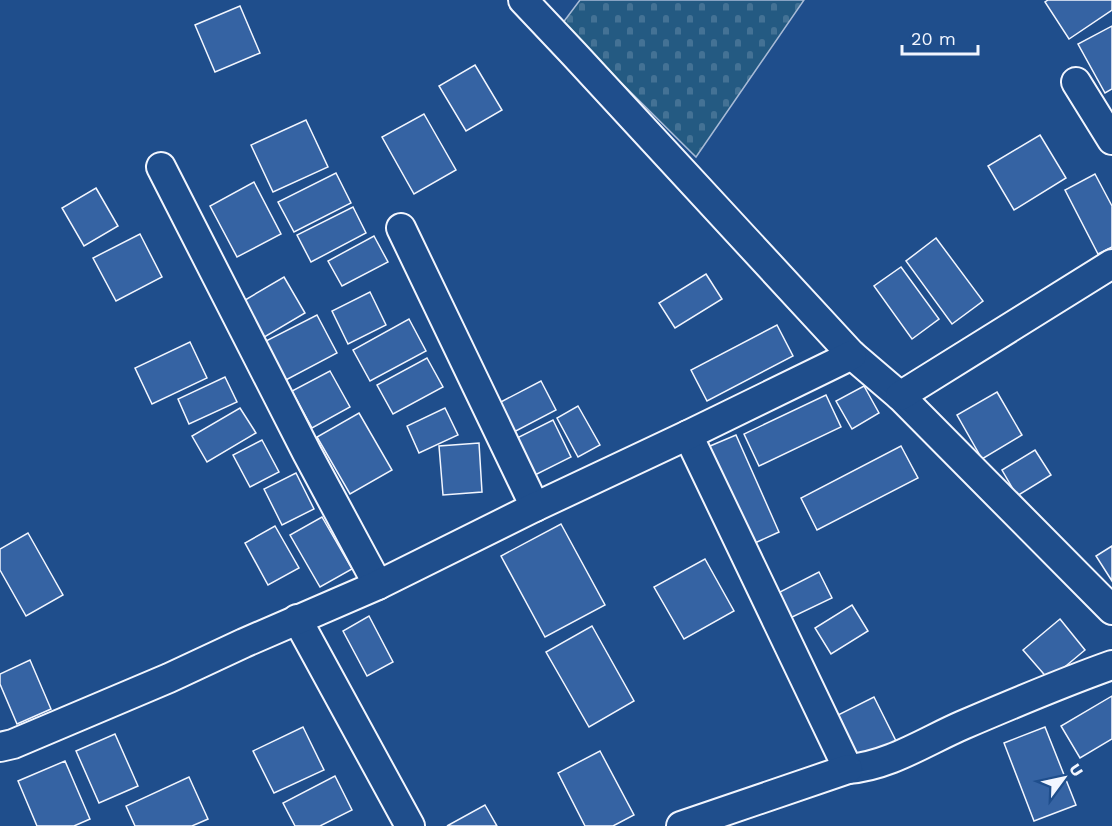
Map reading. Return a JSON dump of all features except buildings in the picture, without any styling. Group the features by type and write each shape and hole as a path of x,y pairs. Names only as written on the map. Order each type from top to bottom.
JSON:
{"street":[{"path":"523,0 852,355 900,396 1112,610"},
{"path":"1076,82 1112,140"},
{"path":"161,167 307,453 378,585"},
{"path":"401,228 535,507"},
{"path":"900,396 1112,264"},
{"path":"0,747 13,744 169,678 378,585 852,355"},
{"path":"688,435 848,769"},
{"path":"297,620 410,826"},
{"path":"681,826 848,769 864,768 885,761 1051,688 1112,665"}],"green space":[{"path":"580,0 804,0 696,157 562,24"}]}
